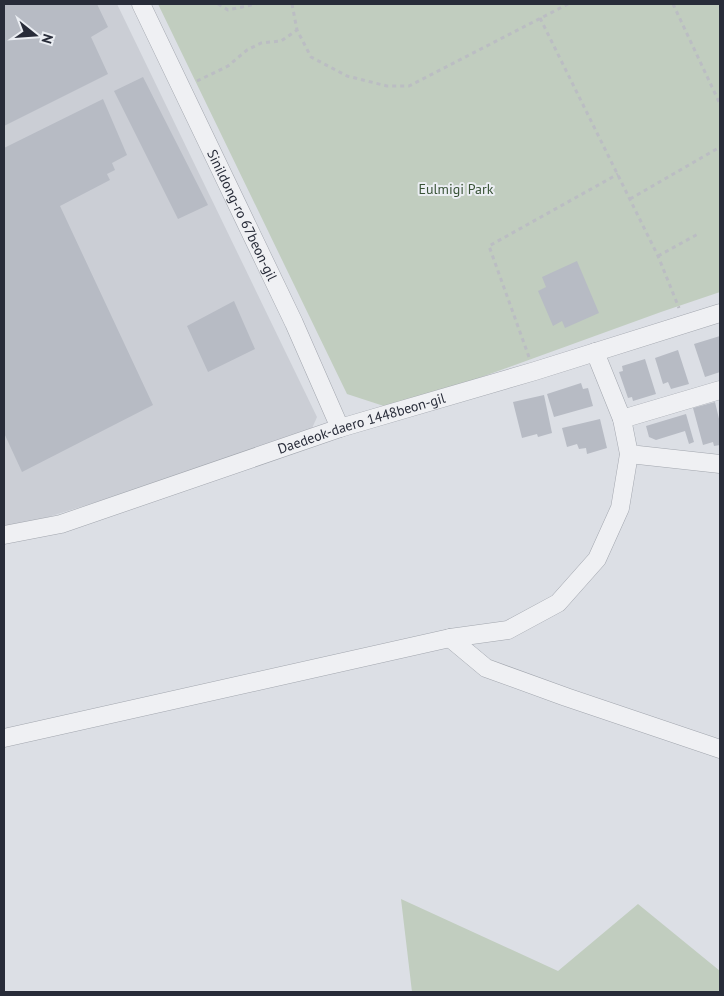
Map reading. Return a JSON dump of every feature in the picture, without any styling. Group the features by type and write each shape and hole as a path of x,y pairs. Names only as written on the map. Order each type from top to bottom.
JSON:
{"street":[{"name":"Sinildong-ro 67beon-gil","path":"141,4 294,324 340,428"},
{"name":"Daedeok-daero 1448beon-gil","path":"4,535 61,524 340,428 535,372 720,313"},
{"path":"4,738 450,638 508,630 558,603 597,559 620,508 629,454 622,419 595,352"},
{"path":"622,419 720,390"},
{"path":"629,454 720,464"},
{"path":"450,638 486,668 566,698 720,749"}],"path":[{"path":"218,4 228,10 256,4"},
{"path":"292,4 297,30 311,57 347,76 387,86 409,86 568,4"},
{"path":"673,4 720,104"},
{"path":"540,18 658,256 685,324"},
{"path":"197,81 228,66 247,50 261,43 281,41 297,30"},
{"path":"630,199 720,147"},
{"path":"535,372 489,246 618,174"},
{"path":"658,256 698,234"}],"shaded area":[{"path":"4,4 117,4 317,417 309,435 23,525 4,527"}],"green space":[{"name":"Eulmigi Park","path":"158,4 720,4 720,292 393,409 347,394"},
{"path":"401,899 558,971 638,904 720,971 720,992 412,992"}],"building":[{"path":"4,4 97,4 108,27 91,37 108,74 4,126"},
{"path":"143,77 208,205 178,219 114,91"},
{"path":"103,99 127,155 112,163 115,170 107,174 110,180 60,206 153,405 22,472 4,433 4,148"},
{"path":"577,261 599,313 565,328 562,321 553,326 538,291 546,287 542,277"},
{"path":"234,301 255,349 208,372 187,326"},
{"path":"720,336 720,372 705,377 694,344"},
{"path":"678,350 689,384 671,389 668,382 663,384 655,358"},
{"path":"645,359 656,394 633,401 632,397 628,398 619,372 623,371 622,366"},
{"path":"581,383 583,389 588,388 593,406 554,417 547,394"},
{"path":"544,395 552,433 538,437 537,434 522,438 513,402"},
{"path":"715,402 720,423 720,445 714,446 713,442 703,445 693,408"},
{"path":"686,414 694,442 689,444 685,431 656,440 649,437 646,426"},
{"path":"600,419 607,448 587,454 586,448 579,449 577,444 567,447 562,428"}]}
